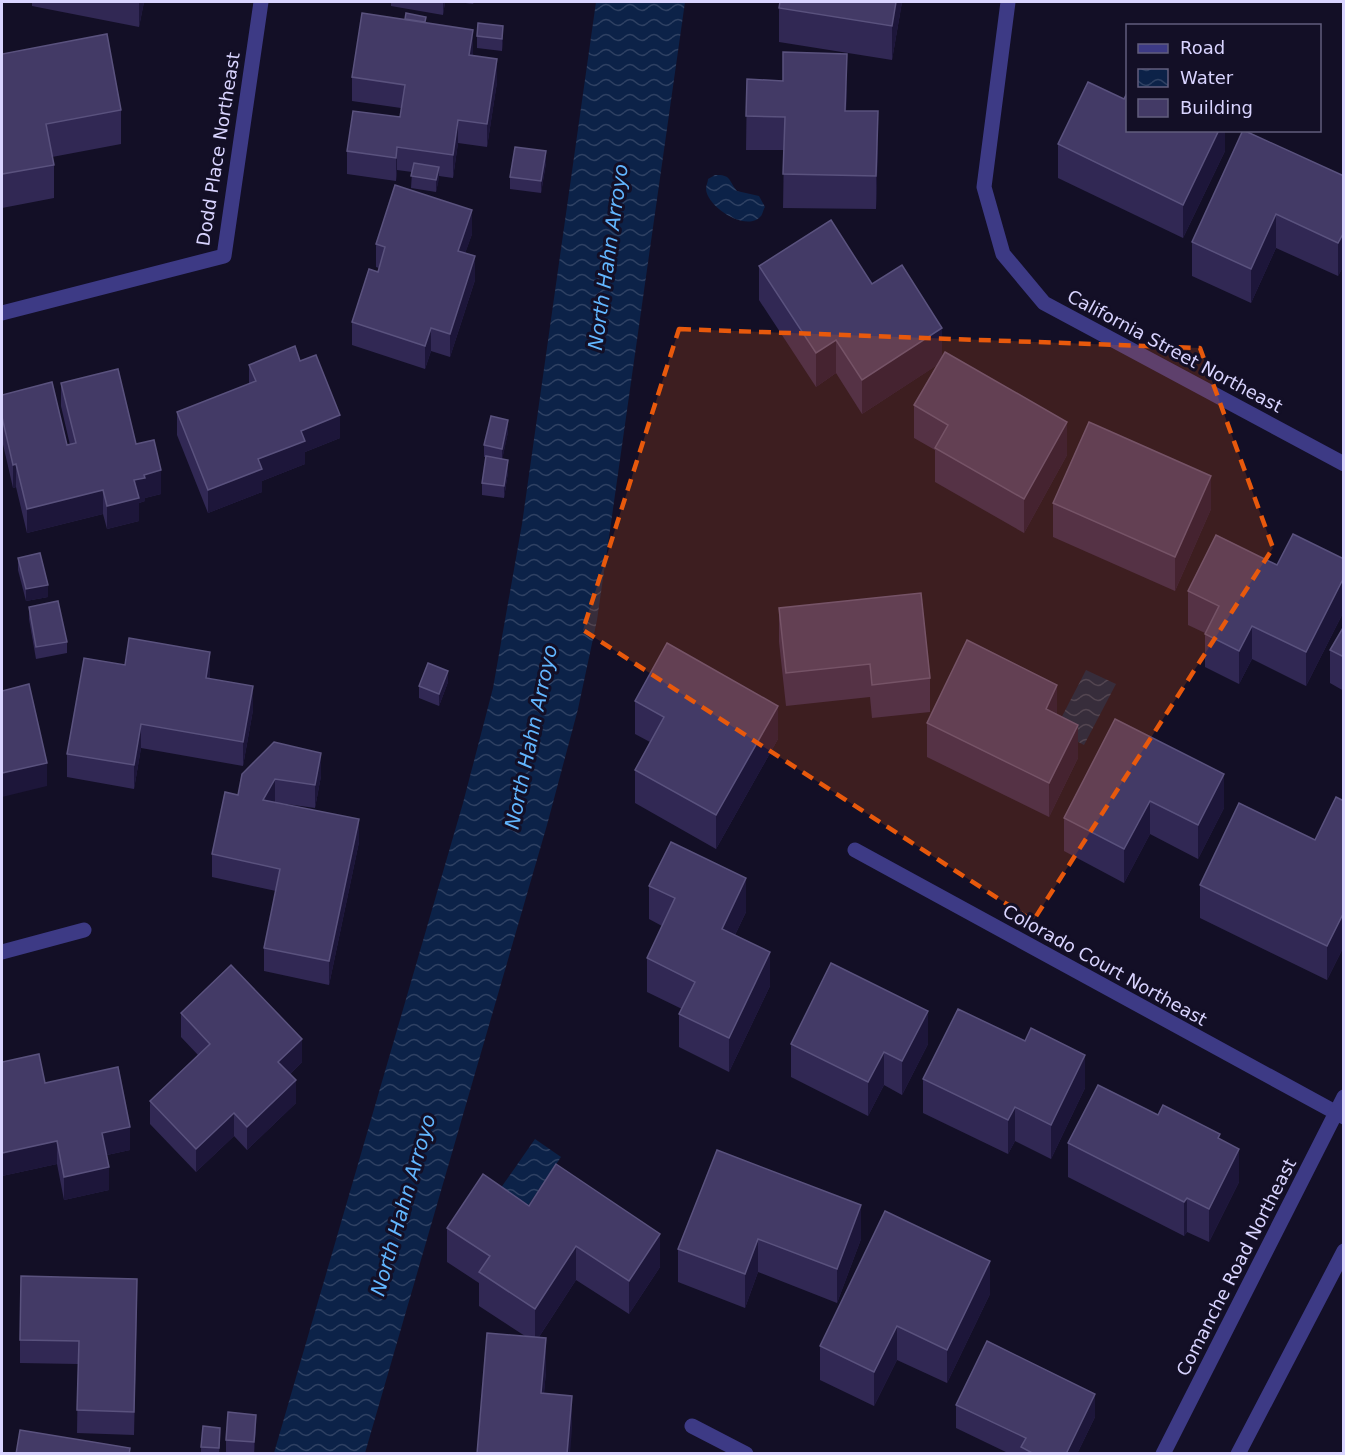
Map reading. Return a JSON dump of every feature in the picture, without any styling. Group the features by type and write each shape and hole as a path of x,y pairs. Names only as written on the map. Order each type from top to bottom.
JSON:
{"street":[{"name":"Dodd Place Northeast","path":"2,313 224,256 261,2"},
{"name":"California Street Northeast","path":"1008,2 984,187 1003,254 1044,303 1344,464"},
{"name":"Colorado Court Northeast","path":"855,850 1339,1115"},
{"path":"2,952 84,930"},
{"name":"Comanche Road Northeast","path":"1163,1454 1339,1115 1344,1098"},
{"path":"1238,1454 1344,1251"},
{"path":"692,1426 746,1454"}],"highlighted area":[{"path":"679,329 1200,348 1273,548 1033,921 583,630"}],"water":[{"name":"North Hahn Arroyo","path":"596,2 685,2 597,620 578,709 547,825 365,1453 274,1453 463,803 493,688 522,524"},
{"path":"715,175 727,177 737,191 759,196 765,207 761,216 755,220 738,220 720,210 708,196 706,189 708,179"},
{"path":"1086,670 1116,684 1084,745 1055,730"},
{"path":"535,1139 561,1157 525,1210 498,1192"}],"building":[{"path":"780,2 896,2 892,26 779,8"},
{"path":"362,13 473,30 469,55 497,59 487,124 458,120 453,155 397,147 396,158 347,151 353,111 400,117 405,85 352,77"},
{"path":"406,13 426,17 425,22 405,19"},
{"path":"478,23 503,26 502,39 477,36"},
{"path":"107,34 121,110 46,124 54,165 2,174 2,54"},
{"path":"783,52 847,54 845,111 878,111 876,176 783,174 785,117 746,116 747,79 783,81"},
{"path":"1088,82 1124,99 1126,95 1126,132 1218,132 1183,205 1058,144"},
{"path":"1242,132 1247,132 1344,176 1344,232 1338,243 1276,214 1251,269 1192,242"},
{"path":"515,147 546,151 541,181 510,177"},
{"path":"414,163 439,167 436,180 411,176"},
{"path":"395,185 472,210 458,251 475,256 450,334 431,328 425,346 352,322 369,269 378,272 385,247 376,244"},
{"path":"831,220 872,284 902,265 942,328 862,380 836,340 816,353 759,266"},
{"path":"295,346 300,361 316,355 340,415 301,431 305,441 258,459 262,469 208,490 177,412 256,381 249,365"},
{"path":"945,352 1067,422 1024,499 935,448 948,425 914,405"},
{"path":"118,369 136,444 154,440 161,470 144,475 145,478 134,480 139,498 107,506 103,490 27,509 16,464 13,465 2,417 2,395 52,382 67,445 76,443 61,383"},
{"path":"491,416 508,420 502,449 484,445"},
{"path":"1089,422 1211,476 1175,557 1053,503"},
{"path":"486,456 508,460 504,486 482,483"},
{"path":"1293,534 1344,559 1344,577 1306,652 1252,626 1239,651 1205,634 1219,606 1188,591 1216,535 1277,565"},
{"path":"40,553 48,585 26,589 18,558"},
{"path":"921,593 930,678 872,685 870,664 786,673 779,608"},
{"path":"58,601 67,642 36,647 29,607"},
{"path":"1344,626 1344,657 1330,650"},
{"path":"129,638 210,652 206,678 253,686 243,742 141,724 134,765 67,754 84,658 125,665"},
{"path":"967,640 1057,685 1046,709 1078,725 1049,783 927,723"},
{"path":"667,643 778,706 716,815 635,770 664,717 635,701"},
{"path":"428,663 448,671 439,694 419,686"},
{"path":"29,684 47,763 2,773 2,691"},
{"path":"1115,719 1224,774 1198,825 1150,801 1124,849 1064,818"},
{"path":"274,742 321,753 315,785 275,779 263,800 359,819 329,961 264,948 280,869 212,854 225,792 238,795 242,774"},
{"path":"1336,797 1344,801 1344,912 1327,946 1200,885 1239,803 1315,840"},
{"path":"671,842 746,878 722,929 770,952 729,1038 679,1014 695,982 647,958 675,898 649,886"},
{"path":"831,963 928,1011 902,1061 884,1052 868,1082 791,1044"},
{"path":"231,965 302,1039 278,1062 296,1080 247,1127 234,1113 196,1149 150,1101 210,1044 181,1013"},
{"path":"958,1009 1025,1041 1031,1028 1085,1055 1051,1125 1015,1107 1008,1120 923,1079"},
{"path":"39,1054 45,1083 118,1067 130,1127 102,1133 109,1167 64,1177 57,1141 2,1153 2,1062"},
{"path":"1098,1085 1158,1115 1163,1105 1220,1134 1218,1138 1239,1149 1209,1209 1187,1198 1184,1202 1068,1143"},
{"path":"717,1150 861,1205 837,1269 758,1239 745,1274 678,1249"},
{"path":"556,1164 660,1234 629,1281 576,1246 535,1309 479,1272 490,1256 447,1228 483,1174 529,1206"},
{"path":"885,1211 990,1261 947,1350 897,1326 874,1372 820,1346"},
{"path":"21,1276 137,1279 134,1412 77,1410 79,1341 20,1340"},
{"path":"487,1333 546,1338 541,1393 572,1396 567,1454 477,1454"},
{"path":"987,1341 1095,1394 1066,1454 1034,1454 1021,1447 1026,1438 956,1405"},
{"path":"228,1412 256,1415 254,1442 226,1440"},
{"path":"203,1426 220,1428 219,1448 201,1447"},
{"path":"20,1430 130,1448 129,1454 16,1454"}]}
